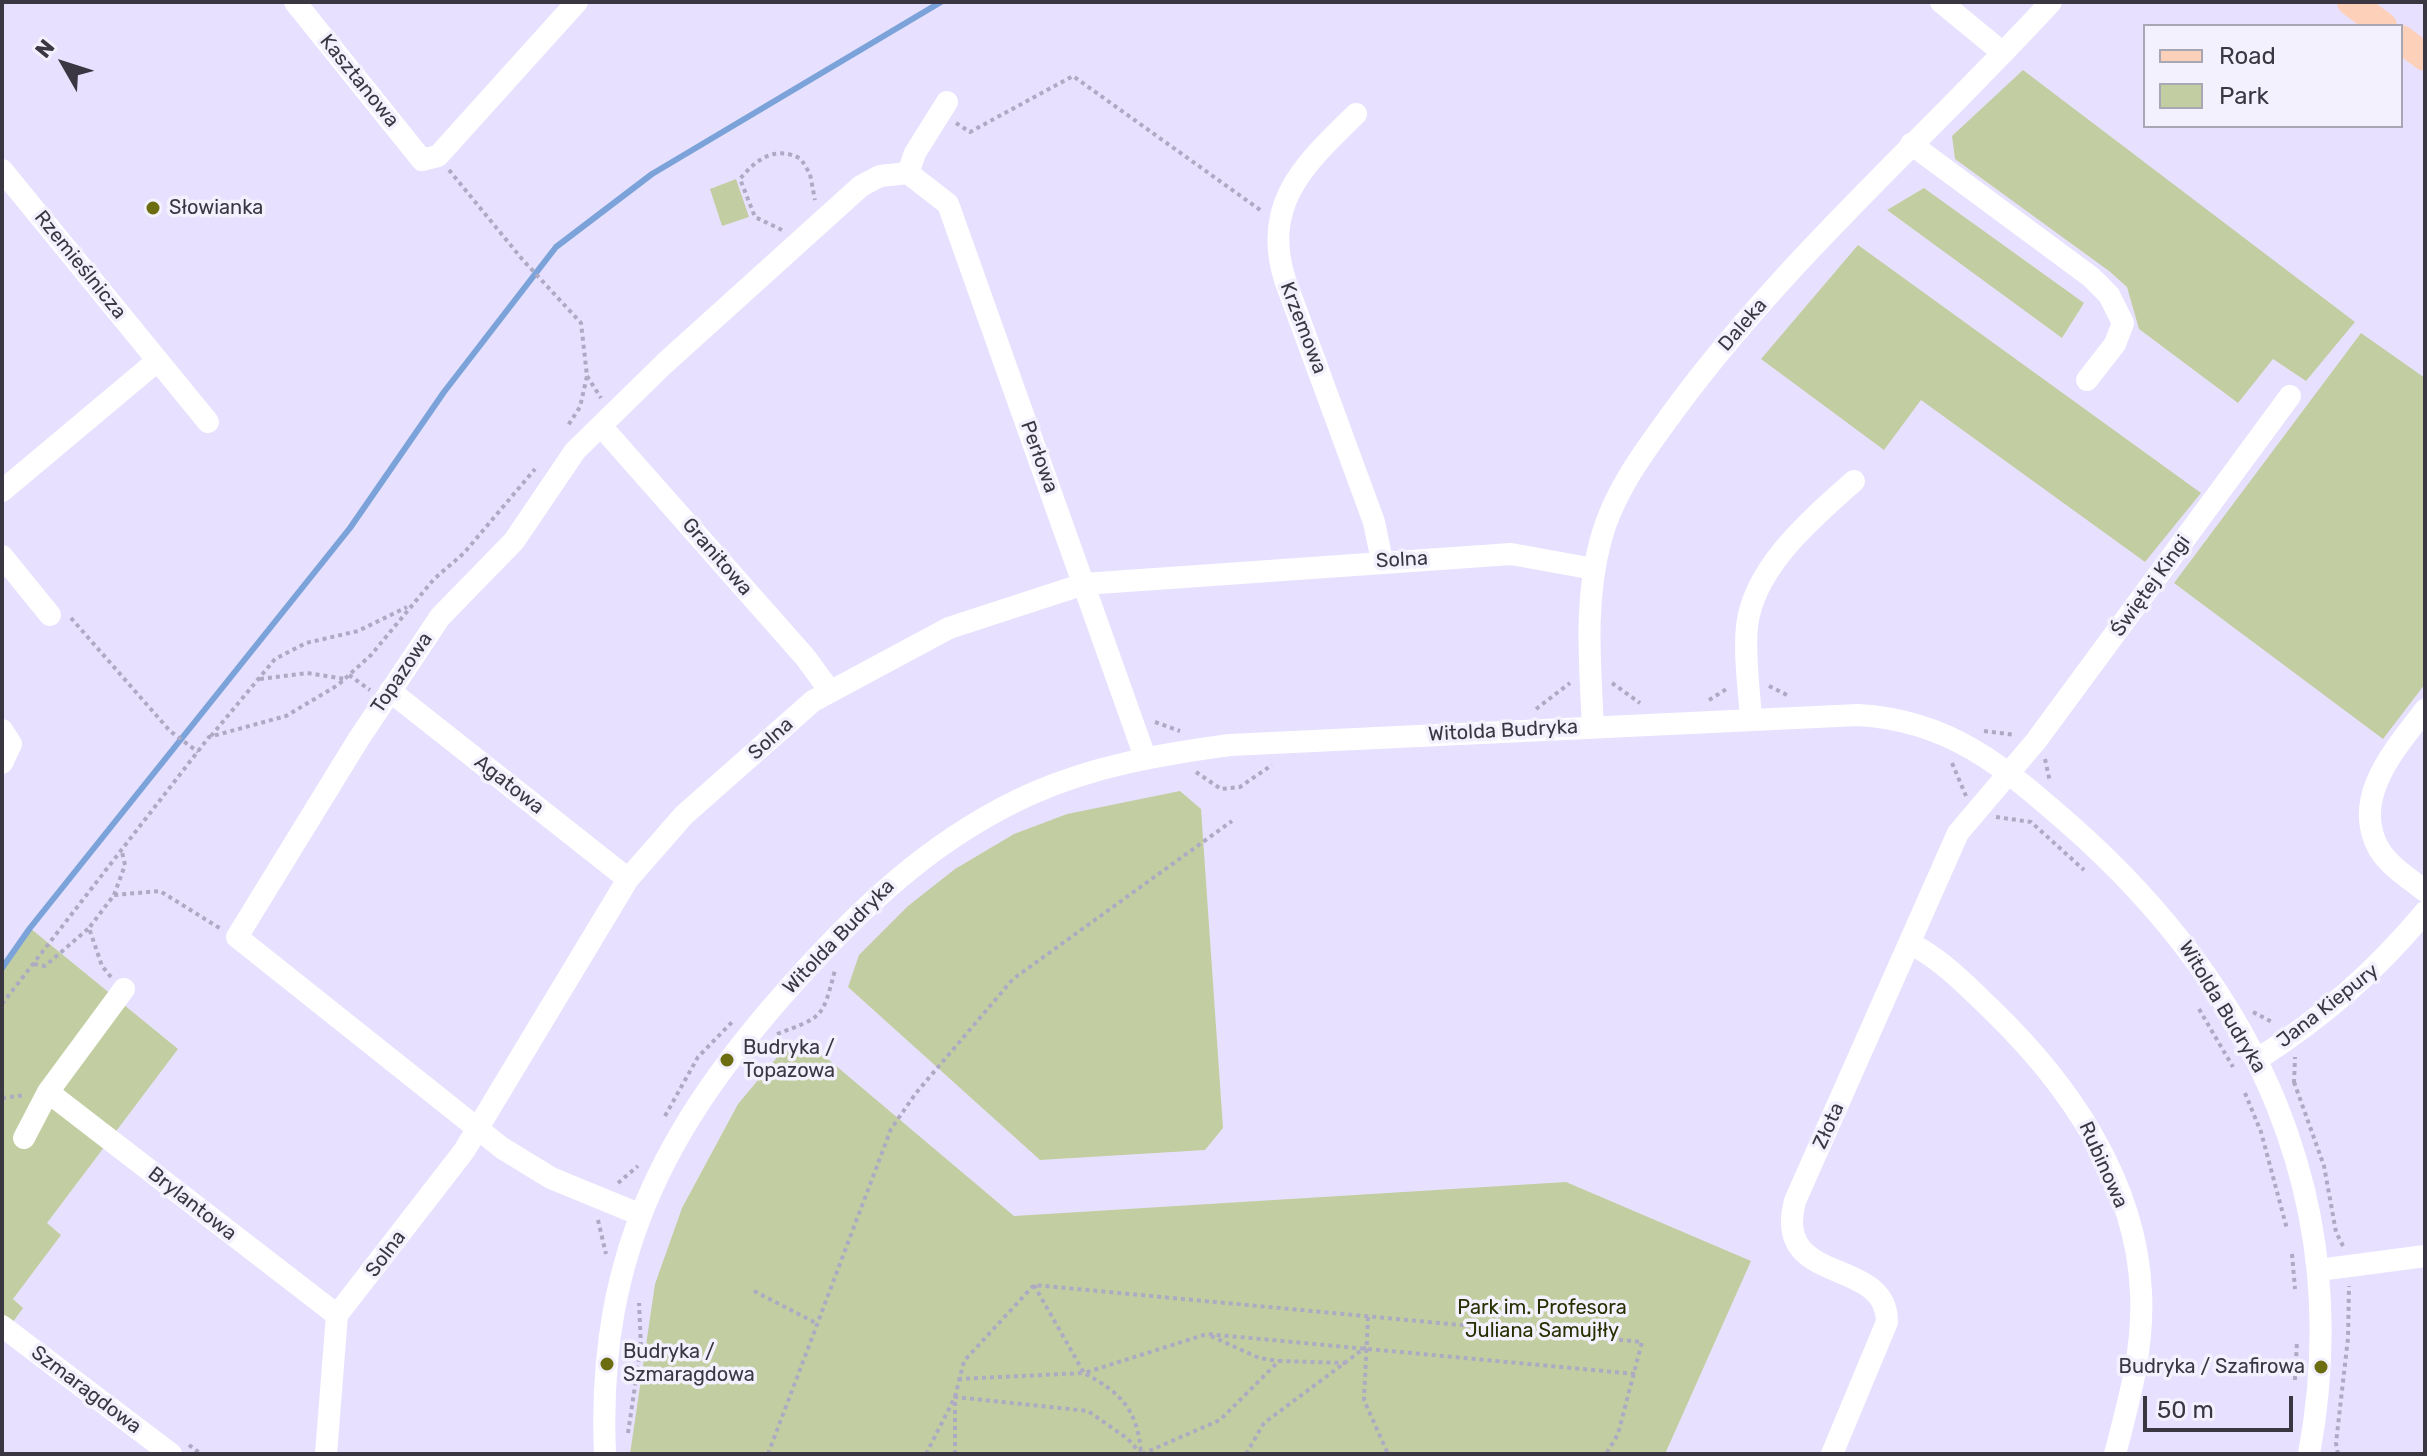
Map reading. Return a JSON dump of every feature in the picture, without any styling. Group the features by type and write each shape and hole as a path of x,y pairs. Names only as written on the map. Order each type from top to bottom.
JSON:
{"main road":[{"path":"2351,2 2380,24"},
{"path":"2403,40 2425,57"}],"street":[{"name":"Kasztanowa","path":"295,2 430,158"},
{"path":"430,158 577,2"},
{"path":"1941,2 2003,53"},
{"name":"Daleka","path":"1593,727 1589,624 1594,569 1602,537 1625,483 1694,384 1815,243 2051,2"},
{"path":"908,173 915,153 944,108"},
{"name":"Krzemowa","path":"1356,114 1300,174 1284,202 1278,223 1281,268 1374,522 1382,561"},
{"path":"1911,144 2091,277 2109,295 2123,323 2115,344 2087,380"},
{"name":"Rzemieślnicza","path":"2,170 208,422"},
{"name":"Topazowa","path":"237,937 390,691 440,617 514,541 575,451 861,186 880,176 908,173"},
{"name":"Perłowa","path":"908,173 948,204 1145,757"},
{"path":"2,491 157,361"},
{"name":"Świętej Kingi","path":"2007,773 2036,741 2290,396"},
{"name":"Granitowa","path":"601,426 805,657 830,691"},
{"path":"1751,718 1747,627 1754,597 1806,524 1854,481"},
{"name":"Solna","path":"337,1315 464,1151 628,879 684,815 813,701 949,628 1084,584 1511,554 1594,569"},
{"path":"2,556 50,615"},
{"name":"Agatowa","path":"390,691 628,879"},
{"path":"2425,710 2380,772 2370,813 2380,850 2425,891"},
{"name":"Witolda Budryka","path":"605,1454 605,1400 611,1326 623,1272 641,1215 670,1148 727,1060 874,897 934,850 1004,807 1064,782 1145,757 1230,745 1858,715 1892,719 1950,735 2007,773 2090,843 2154,905 2199,962 2258,1059 2301,1177 2319,1270 2321,1367 2309,1454"},
{"path":"2,730 11,744 2,763"},
{"name":"Złota","path":"1832,1454 1887,1322 1887,1314 1878,1293 1802,1252 1792,1236 1792,1215 1958,833 2007,773"},
{"name":"Jana Kiepury","path":"2258,1059 2348,994 2383,963 2425,912"},
{"path":"237,937 502,1148 551,1178 641,1215"},
{"name":"Rubinowa","path":"1910,943 1939,958 2028,1044 2073,1100 2108,1166 2126,1213 2140,1271 2142,1296 2137,1367 2115,1454"},
{"path":"24,1138 48,1092 124,989"},
{"name":"Brylantowa","path":"48,1092 337,1315"},
{"path":"2319,1270 2425,1256"},
{"path":"326,1454 337,1315"},
{"name":"Szmaragdowa","path":"2,1326 171,1454"}],"path":[{"path":"944,108 970,132 1073,76 1278,223"},
{"path":"800,240 755,217 740,179 757,159 781,153 801,159 810,174 819,222"},
{"path":"430,158 581,323 587,376 580,407 566,430"},
{"path":"209,737 286,716 345,679 371,655 410,605 464,553 540,464"},
{"path":"2,1004 257,679 284,653 306,643 358,631 410,605"},
{"path":"50,615 69,615 170,731 198,752"},
{"path":"257,679 307,673 345,679"},
{"path":"1604,678 1633,701 1646,705"},
{"path":"1697,701 1711,700 1731,686"},
{"path":"1951,761 1969,803"},
{"path":"1188,769 1221,789 1240,787 1278,762"},
{"path":"1987,818 2015,817 2031,822 2093,878"},
{"path":"768,1454 891,1129 916,1093 1013,979 1232,821"},
{"path":"33,964 45,966 89,928 114,895 125,865 122,852"},
{"path":"114,895 160,891 237,937"},
{"path":"89,928 102,966 124,989"},
{"path":"770,1039 813,1022 825,1009 837,966"},
{"path":"2195,1002 2236,1072"},
{"path":"2294,1083 2296,1043"},
{"path":"2288,1048 2294,1083 2324,1166 2336,1232 2344,1248"},
{"path":"2242,1085 2261,1132 2290,1240 2297,1299"},
{"path":"2338,1454 2336,1443 2348,1338 2346,1292 2350,1282"},
{"path":"1034,1285 1642,1342 1618,1434 1606,1454"},
{"path":"1034,1285 1084,1373 1101,1382 1133,1413 1141,1454"},
{"path":"955,1454 955,1397 964,1361 1034,1285"},
{"path":"754,1291 816,1323"},
{"path":"627,1442 641,1346 638,1297"},
{"path":"1368,1317 1364,1400 1388,1454"},
{"path":"2294,1392 2297,1330"},
{"path":"958,1379 1084,1373 1207,1334 1636,1374"},
{"path":"1207,1334 1259,1358 1347,1363"},
{"path":"1246,1454 1264,1423 1366,1347"},
{"path":"1141,1454 1220,1420 1279,1361"},
{"path":"955,1397 1088,1411 1128,1439 1141,1454"},
{"path":"926,1454 955,1397"}],"green space":[{"path":"2023,70 2355,322 2306,381 2273,359 2238,403 2139,329 2127,287 2109,271 1955,159 1952,136"},
{"path":"736,179 749,217 722,226 710,189"},
{"path":"1924,188 2084,303 2062,338 1887,210"},
{"path":"1858,245 2201,493 2145,562 1921,400 1884,450 1761,359"},
{"path":"2361,333 2425,378 2425,684 2383,739 2174,583"},
{"path":"1180,791 1201,809 1223,1128 1205,1150 1040,1160 848,987 859,955 908,906 955,869 1014,834 1067,814"},
{"path":"30,928 178,1049 47,1223 61,1235 13,1299 23,1308 2,1337 2,968"},
{"name":"Park im. Profesora Juliana Samujłły","path":"803,1038 1014,1216 1566,1182 1751,1261 1665,1454 630,1454 655,1284 682,1208 738,1104 789,1043"}],"waterway":[{"path":"2,968 30,928 350,528 444,392 556,247 652,174 941,2"}],"place":[{"name":"Słowianka","path":"153,208"},
{"name":"Budryka / Topazowa","path":"727,1060"},
{"name":"Budryka / Szmaragdowa","path":"607,1364"},
{"name":"Budryka / Szafirowa","path":"2321,1367"}]}
